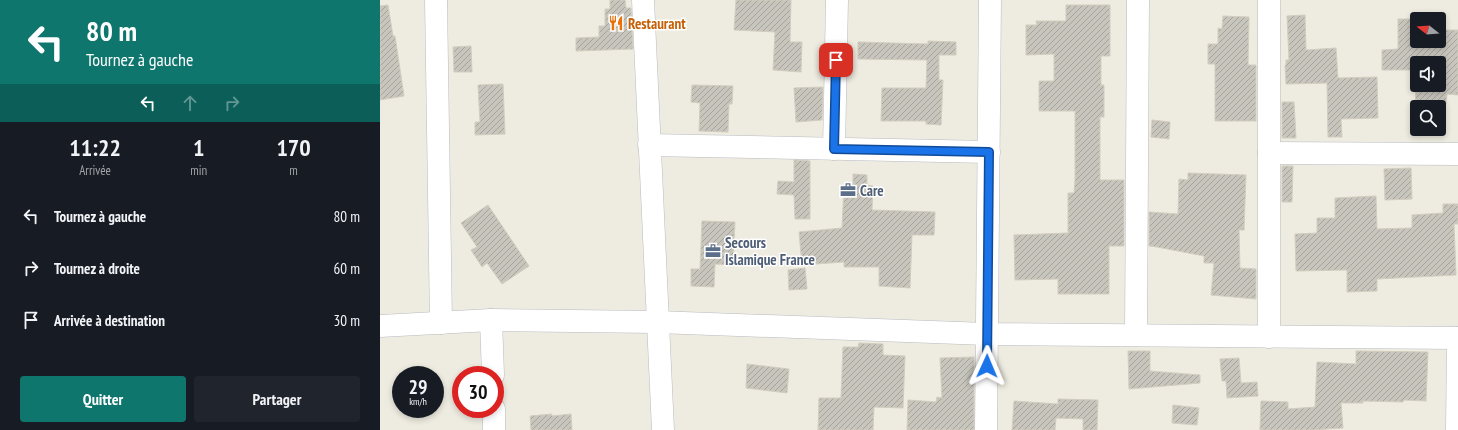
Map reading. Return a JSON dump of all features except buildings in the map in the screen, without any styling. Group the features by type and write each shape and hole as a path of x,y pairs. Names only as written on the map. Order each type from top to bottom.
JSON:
{"street":[{"path":"436,0 441,323"},
{"path":"643,0 663,430"},
{"path":"834,149 836,0"},
{"path":"986,430 990,0"},
{"path":"1136,335 1138,0"},
{"path":"1269,0 1269,336"},
{"path":"649,145 989,152"},
{"path":"1269,153 1458,154"},
{"path":"491,320 493,366"},
{"path":"380,326 491,320 657,322 988,334 1458,338 1457,430"},
{"path":"494,418 494,430"}],"place":[{"name":"Restaurant","path":"616,23"},
{"name":"Care","path":"848,190"},
{"name":"Secours Islamique France","path":"713,251"}],"route":[{"path":"836,60 834,149 989,152 987,366"}]}
